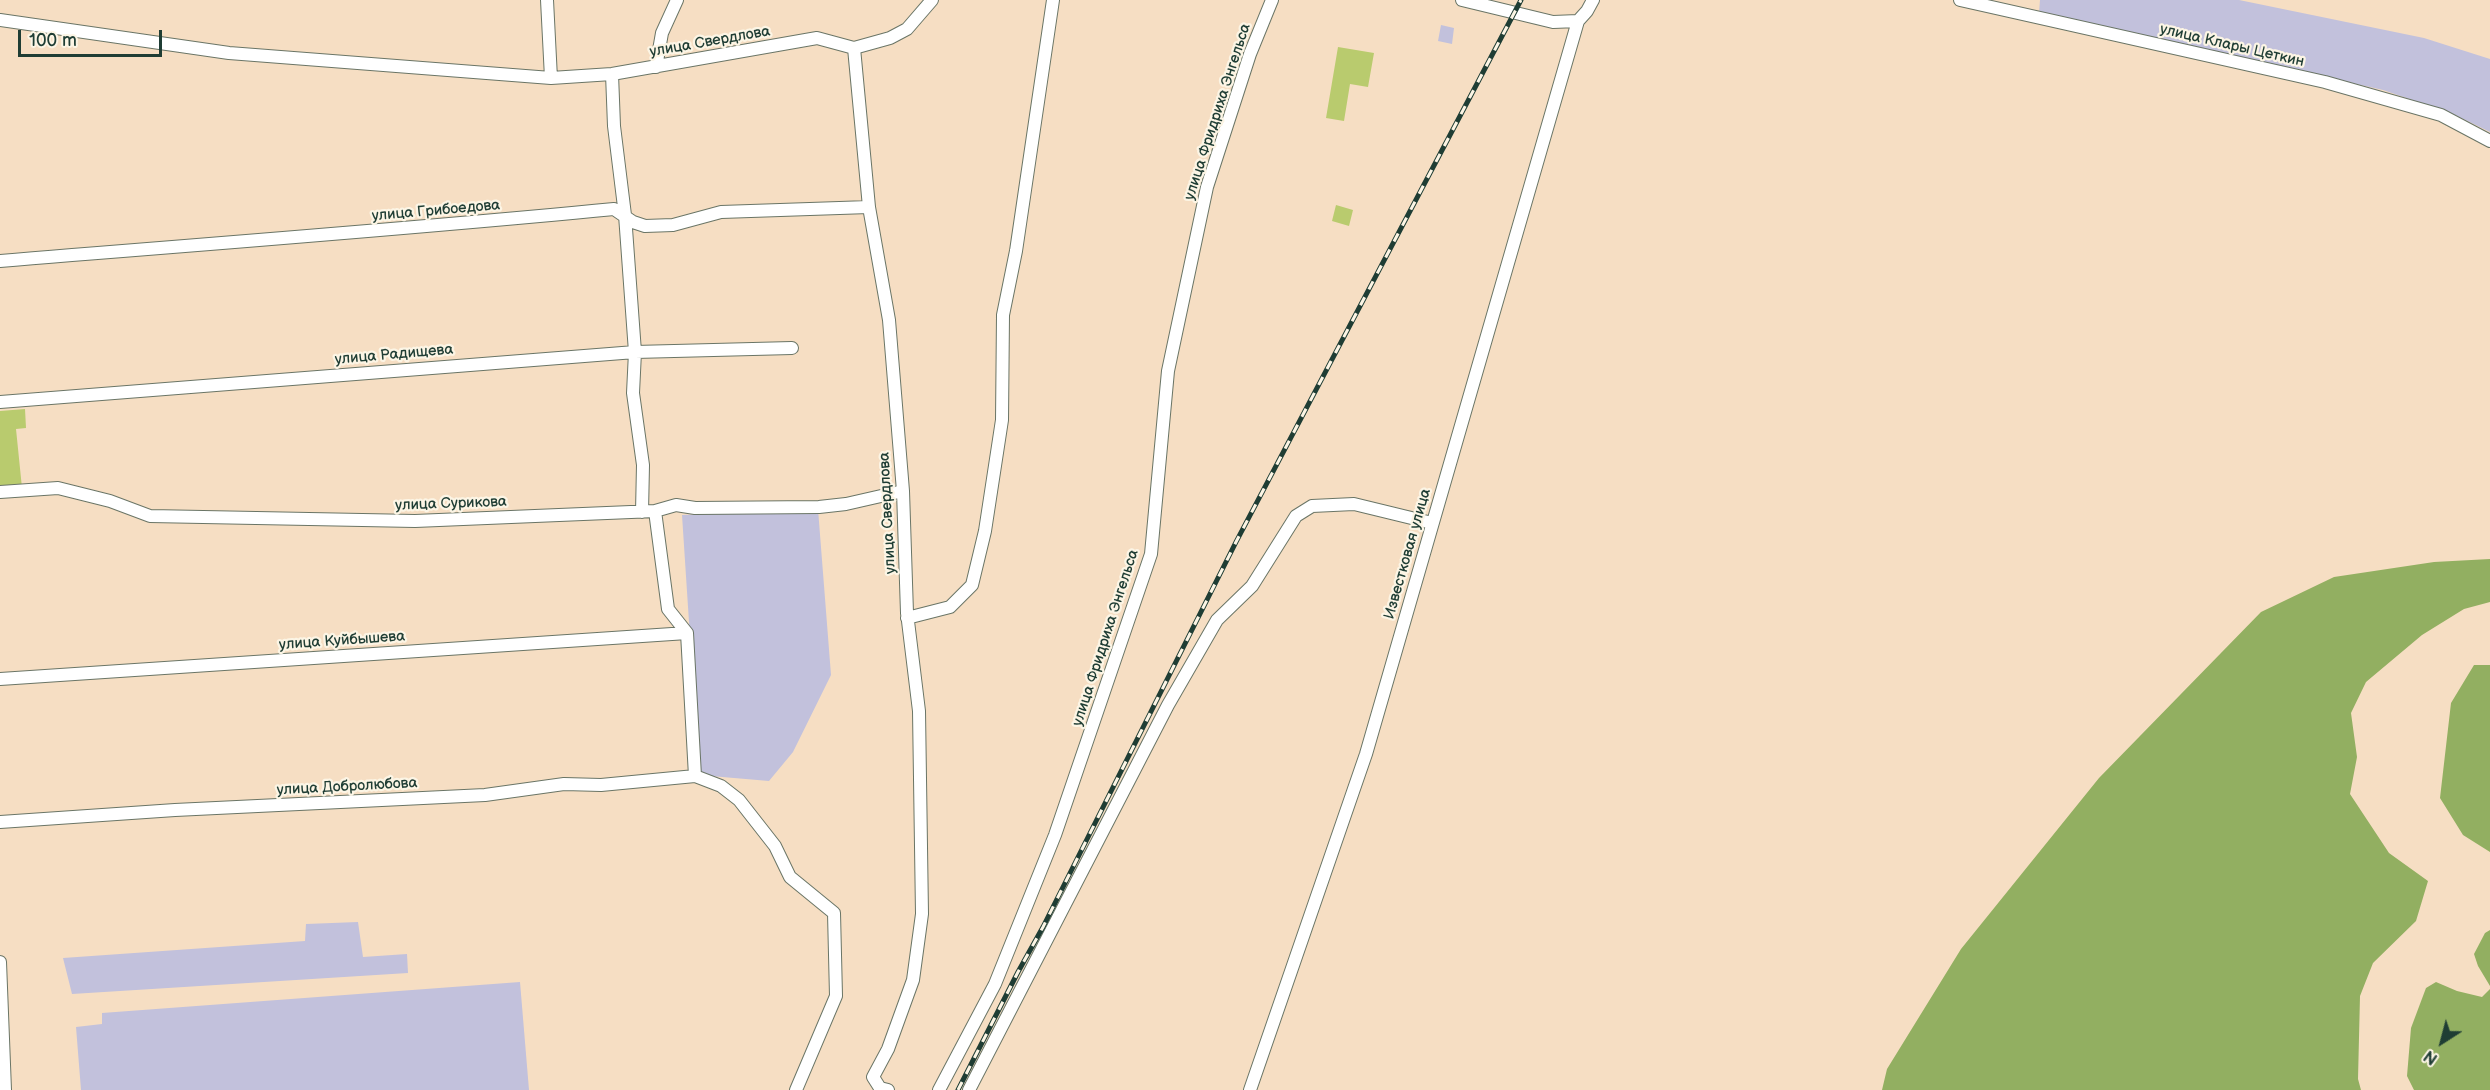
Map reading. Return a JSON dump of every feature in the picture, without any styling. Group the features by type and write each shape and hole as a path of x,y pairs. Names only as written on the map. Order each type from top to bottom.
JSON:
{"street":[{"path":"547,0 551,78"},
{"path":"656,67 662,33 677,0"},
{"path":"854,48 890,38 907,28 932,0"},
{"path":"907,618 950,607 972,585 985,531 1002,420 1003,315 1016,251 1053,0"},
{"name":"улица Фридриха Энгельса","path":"939,1090 995,984 1056,835 1151,554 1168,371 1207,187 1250,54 1272,0"},
{"path":"1462,0 1553,22 1578,21 1593,0"},
{"name":"улица Клары Цеткин","path":"1960,0 2325,82 2441,115 2490,141"},
{"name":"улица Свердлова","path":"0,21 229,53 551,78 612,74 816,38 854,48 869,207 889,320 903,491 907,618 919,711 922,914 913,980 888,1048 873,1077 880,1088 888,1090"},
{"name":"Известковая улица","path":"1250,1090 1366,754 1578,21"},
{"path":"612,74 614,126 625,215 635,352 633,393 643,465 642,512"},
{"name":"улица Грибоедова","path":"0,261 400,230 614,209 633,222 645,226 673,225 721,212 869,207"},
{"name":"улица Радищева","path":"0,402 635,352 792,348"},
{"name":"улица Сурикова","path":"0,492 58,488 110,501 150,516 415,521 655,512 675,505 695,508 819,507 846,504 903,491"},
{"path":"969,1090 1168,705 1217,620 1252,586 1296,516 1312,506 1354,504 1432,524"},
{"path":"655,512 668,609 687,633 695,776 721,786 739,800 775,846 790,877 834,913 836,996 796,1090"},
{"name":"улица Куйбышева","path":"0,679 687,633"},
{"name":"улица Добролюбова","path":"0,822 176,810 484,795 564,784 601,784 695,776"},
{"path":"0,962 2,1062 5,1090"}],"shaded area":[{"path":"2040,0 2239,0 2424,38 2490,59 2490,132 2453,114 2383,90 2039,13"},
{"path":"1441,25 1454,28 1452,44 1438,41"},
{"path":"818,509 831,675 793,752 769,781 699,775 682,515"},
{"path":"358,922 363,957 407,954 408,973 72,994 63,958 305,941 306,924"},
{"path":"520,982 529,1090 81,1090 76,1027 102,1024 102,1013"}],"green space":[{"path":"1338,47 1374,53 1368,87 1350,84 1344,121 1326,118"},
{"path":"1336,205 1353,210 1349,226 1332,221"},
{"path":"25,409 26,428 16,429 22,488 0,490 0,411"},
{"path":"2490,559 2490,602 2464,609 2422,635 2366,682 2351,713 2357,757 2350,794 2389,853 2428,881 2416,921 2373,963 2360,996 2358,1079 2361,1090 1882,1090 1887,1069 1961,949 2099,778 2261,612 2334,577 2434,562"},
{"path":"2474,665 2490,665 2490,852 2463,835 2440,798 2451,703"},
{"path":"2490,930 2490,986 2474,954 2485,933"},
{"path":"2436,982 2457,991 2482,997 2490,989 2490,1090 2414,1090 2407,1076 2411,1028 2426,988"}],"railway":[{"path":"958,1090 1043,927 1236,542 1521,0"}]}
